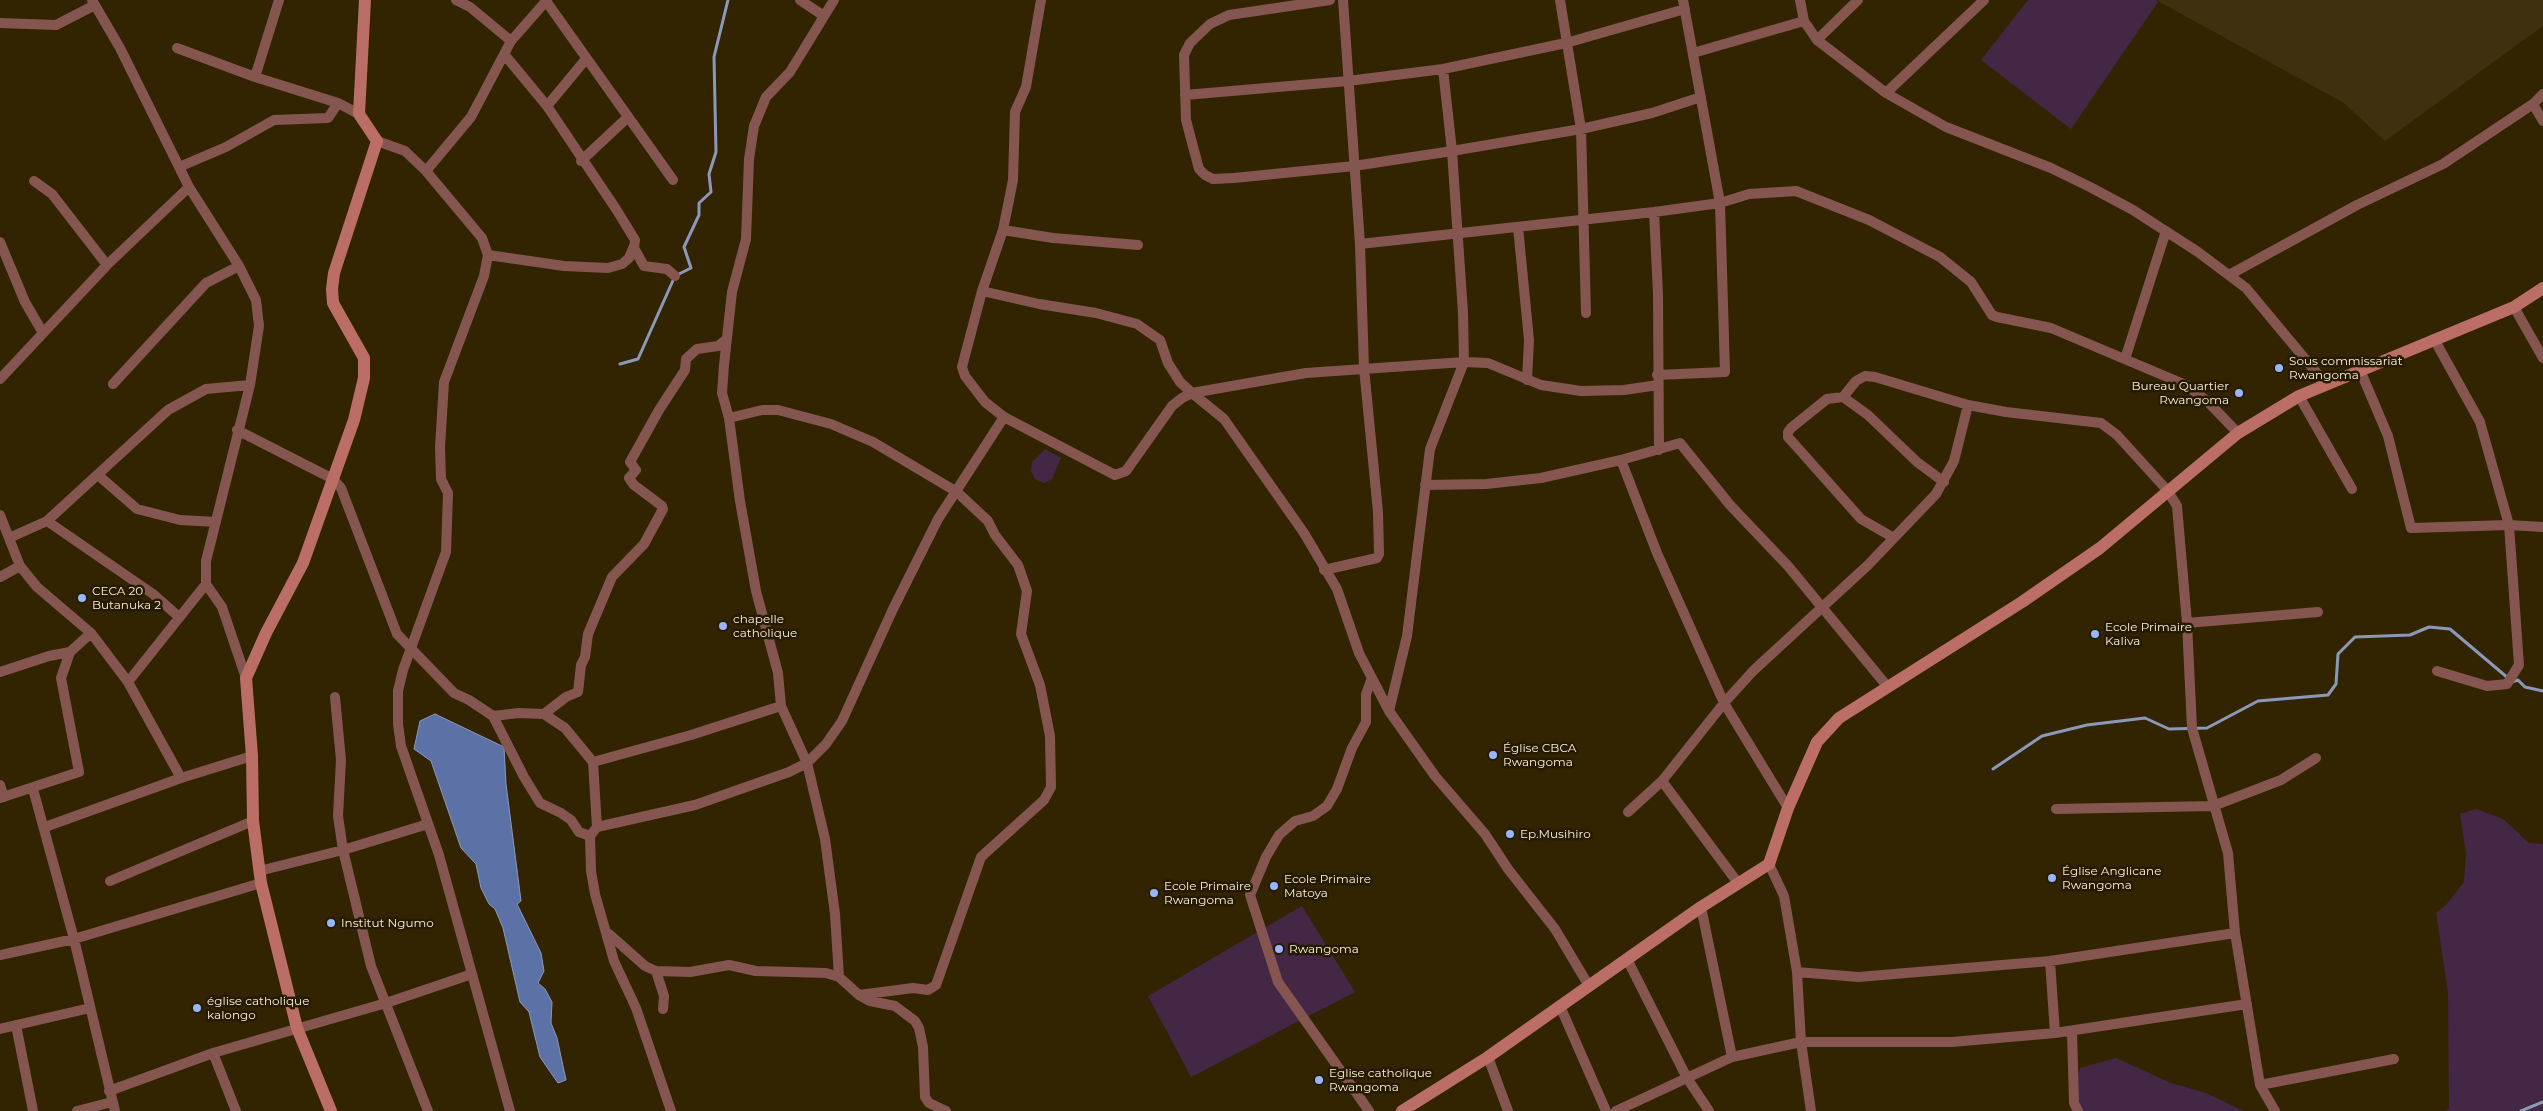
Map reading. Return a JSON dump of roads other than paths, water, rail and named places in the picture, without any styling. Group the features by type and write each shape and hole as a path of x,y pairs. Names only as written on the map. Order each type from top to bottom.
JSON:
{"street":[{"path":"255,77 279,0"},
{"path":"360,114 365,0"},
{"path":"456,0 470,7 511,41"},
{"path":"426,171 471,117 511,41 547,0 586,59 673,180"},
{"path":"800,0 824,16"},
{"path":"834,0 790,72 766,97 754,126 750,159 746,240 732,292 722,393 729,418 756,591 778,673 781,706 807,763 825,839 835,914 839,977"},
{"path":"1041,0 1026,86 1014,112 1013,180 1003,230 982,291 962,367 965,376 985,402 1004,417 1115,475 1126,471 1172,406 1192,393 1306,373 1488,362 1527,380 1581,391 1624,390 1658,380 1725,372 1720,203 1684,4 1566,43 1443,69 1348,81 1185,95"},
{"path":"1330,0 1242,12 1210,24 1190,43 1184,55 1186,120 1199,169 1213,179 1354,166 1581,130 1652,113 1701,97"},
{"path":"1324,570 1377,558 1379,554 1378,512 1364,368 1360,244 1343,0"},
{"path":"1560,0 1581,130 1586,313"},
{"path":"1800,0 1804,21 1817,40 1886,93 1946,127 2051,168 2090,187 2133,210 2229,274 2246,288 2326,384"},
{"path":"1817,40 1858,0"},
{"path":"1886,93 1984,0"},
{"path":"0,23 56,25 94,2 120,48 189,187 239,266 256,300 259,314 250,385 206,561 206,584 222,607 246,678 252,756 253,821 260,877 297,1028 331,1111"},
{"path":"1693,53 1804,21"},
{"path":"177,48 255,77 338,103 360,114 378,141 405,151 426,171 482,238 488,255 484,276 444,382 440,446 441,479 448,494 446,552 398,691 398,724 401,746 428,824 510,1111"},
{"path":"488,255 564,266 608,268 622,264 629,258 635,240 547,106 504,54"},
{"path":"547,106 586,59"},
{"path":"1389,711 1407,636 1430,448 1464,362 1463,314 1452,151 1443,69"},
{"path":"2229,274 2356,205 2443,164 2533,104 2543,94"},
{"path":"179,167 226,147 274,120 328,118 338,103"},
{"path":"2533,104 2543,121"},
{"path":"581,160 628,117"},
{"path":"246,678 266,633 303,563 354,420 364,378 364,358 333,303 334,273 378,141"},
{"path":"34,180 52,194 107,265"},
{"path":"0,380 107,265 189,187"},
{"path":"1360,244 1582,218 1654,212 1720,203 1749,194 1796,191 1869,220 1940,257 1971,282 1992,315 1997,318 2051,328 2196,391 2238,434"},
{"path":"1654,212 1658,294 1659,450"},
{"path":"1518,227 1529,340 1527,380"},
{"path":"1003,230 1053,238 1138,245"},
{"path":"2125,359 2166,231"},
{"path":"0,242 25,302 44,334"},
{"path":"634,246 644,266 667,269 675,276"},
{"path":"113,384 206,283 239,266"},
{"path":"1402,1111 1488,1057 1701,907 1768,864 1788,808 1817,742 1839,718 2038,591 2100,548 2167,490 2238,434 2299,396 2514,307 2543,288"},
{"path":"982,291 1039,304 1096,313 1137,324 1160,340 1168,363 1180,382 1224,419 1304,533 1341,597 1359,653 1389,711 1435,776 1485,834 1508,869 1555,929 1589,986"},
{"path":"2514,307 2543,358"},
{"path":"544,714 566,697 578,692 580,665 585,657 588,634 612,577 644,544 663,510 662,506 634,485 629,478 636,470 630,462 659,410 685,370 686,359 697,349 718,346 727,339"},
{"path":"2434,339 2480,422 2509,525 2519,665 2507,684 2487,686 2437,671"},
{"path":"2360,370 2388,436 2411,528 2509,525 2543,527"},
{"path":"1843,397 1856,381 1865,376 1875,377 1968,405 2006,412 2101,424 2117,435 2167,490 2178,506 2187,623 2192,728 2228,853 2235,933 2260,1085 2275,1111"},
{"path":"9,538 46,521 168,410 206,389 250,385"},
{"path":"2299,396 2352,489"},
{"path":"1894,538 1861,519 1788,437 1788,432 1827,399 1843,397 1868,415 1917,462 1944,482"},
{"path":"1628,812 1662,781 1724,703 1788,636 1868,565 1936,494 1954,461 1968,405"},
{"path":"729,418 762,410 778,410 831,424 873,442 956,492 988,521 995,534 1018,565 1027,591 1021,634 1040,685 1050,736 1051,787 1044,800 981,857 936,985 928,990 913,988 858,995"},
{"path":"672,1111 636,1008 614,961 609,934 591,871 590,836 597,827 695,805 789,772 807,763 826,744 842,721 920,552 938,519 1004,417"},
{"path":"238,430 333,479 341,488 397,634 454,693 469,700 493,716 524,777 540,803 571,820 578,832 590,836"},
{"path":"1425,485 1486,484 1541,478 1621,460 1680,443 1730,506 1788,566 1887,686"},
{"path":"1621,460 1661,562 1724,703 1788,808"},
{"path":"98,475 137,509 180,520 216,522"},
{"path":"0,515 20,566 37,587 91,633 128,682 181,778"},
{"path":"46,521 153,594 179,617"},
{"path":"0,577 20,566"},
{"path":"128,682 206,584"},
{"path":"2187,623 2318,612"},
{"path":"0,785 2,797 33,789 79,772 61,678 70,652 91,633"},
{"path":"0,672 48,656 70,652"},
{"path":"1369,1111 1278,982 1250,895 1266,857 1279,835 1295,821 1312,816 1327,806 1337,789 1352,748 1366,722 1366,694 1372,678"},
{"path":"335,697 340,760 338,816 343,850 371,966 428,1111"},
{"path":"593,762 692,735 781,706"},
{"path":"493,716 519,713 544,714 565,728 593,762 597,827"},
{"path":"44,827 181,778 252,756"},
{"path":"2056,809 2213,806 2281,780 2316,758"},
{"path":"1662,781 1738,883"},
{"path":"33,789 74,939 113,1106 77,1111"},
{"path":"110,881 253,821"},
{"path":"0,955 74,939 343,850 428,824"},
{"path":"1768,864 1784,896 1797,972 1801,1042 1811,1111"},
{"path":"1701,907 1732,1057"},
{"path":"1797,972 1858,977 2050,961 2235,933"},
{"path":"609,934 645,966 656,971 690,972 729,965 756,971 826,973 839,977 858,995 870,1001 895,1006 915,1021 923,1047 925,1097 929,1103 946,1111"},
{"path":"1626,959 1687,1078 1709,1111"},
{"path":"2050,961 2055,1033"},
{"path":"656,971 664,996 663,1009"},
{"path":"109,1091 213,1053 386,1003 472,974"},
{"path":"1616,1111 1732,1057 1801,1042 1952,1042 2072,1031 2247,1004"},
{"path":"1560,1006 1606,1111"},
{"path":"0,1029 90,1008"},
{"path":"16,1025 33,1111"},
{"path":"2072,1031 2074,1103 2078,1111"},
{"path":"213,1053 236,1111"},
{"path":"1488,1057 1508,1111"},
{"path":"2260,1085 2394,1059"}],"water":[{"path":"435,714 504,747 506,784 521,901 517,904 541,953 544,971 538,983 545,989 552,1002 551,1023 557,1038 566,1080 558,1083 540,1057 529,1012 520,1002 503,928 495,909 489,904 481,888 476,864 461,848 431,761 414,749 420,721"}],"waterway":[{"path":"620,364 638,359 675,276 691,268 684,247 699,215 699,203 711,192 709,174 716,152 714,57 728,0"},
{"path":"1993,769 2042,736 2087,725 2145,718 2169,729 2207,728 2258,701 2328,695 2336,684 2338,654 2355,637 2410,635 2429,627 2450,629 2508,678"},
{"path":"2512,682 2518,680 2525,687 2543,691"},
{"path":"2521,1111 2543,1102"}],"place":[{"name":"Sous commissariat Rwangoma","path":"2279,368"},
{"name":"Bureau Quartier Rwangoma","path":"2239,393"},
{"name":"CECA 20 Butanuka 2","path":"82,598"},
{"name":"chapelle catholique","path":"723,626"},
{"name":"Ecole Primaire Kaliva","path":"2095,634"},
{"name":"Église CBCA Rwangoma","path":"1493,755"},
{"name":"Ep.Musihiro","path":"1510,834"},
{"name":"Église Anglicane Rwangoma","path":"2052,878"},
{"name":"Ecole Primaire Matoya","path":"1274,886"},
{"name":"Ecole Primaire Rwangoma","path":"1154,893"},
{"name":"Institut Ngumo","path":"331,923"},
{"name":"Rwangoma","path":"1279,949"},
{"name":"église catholique kalongo","path":"197,1008"},
{"name":"Eglise catholique Rwangoma","path":"1319,1080"}]}
